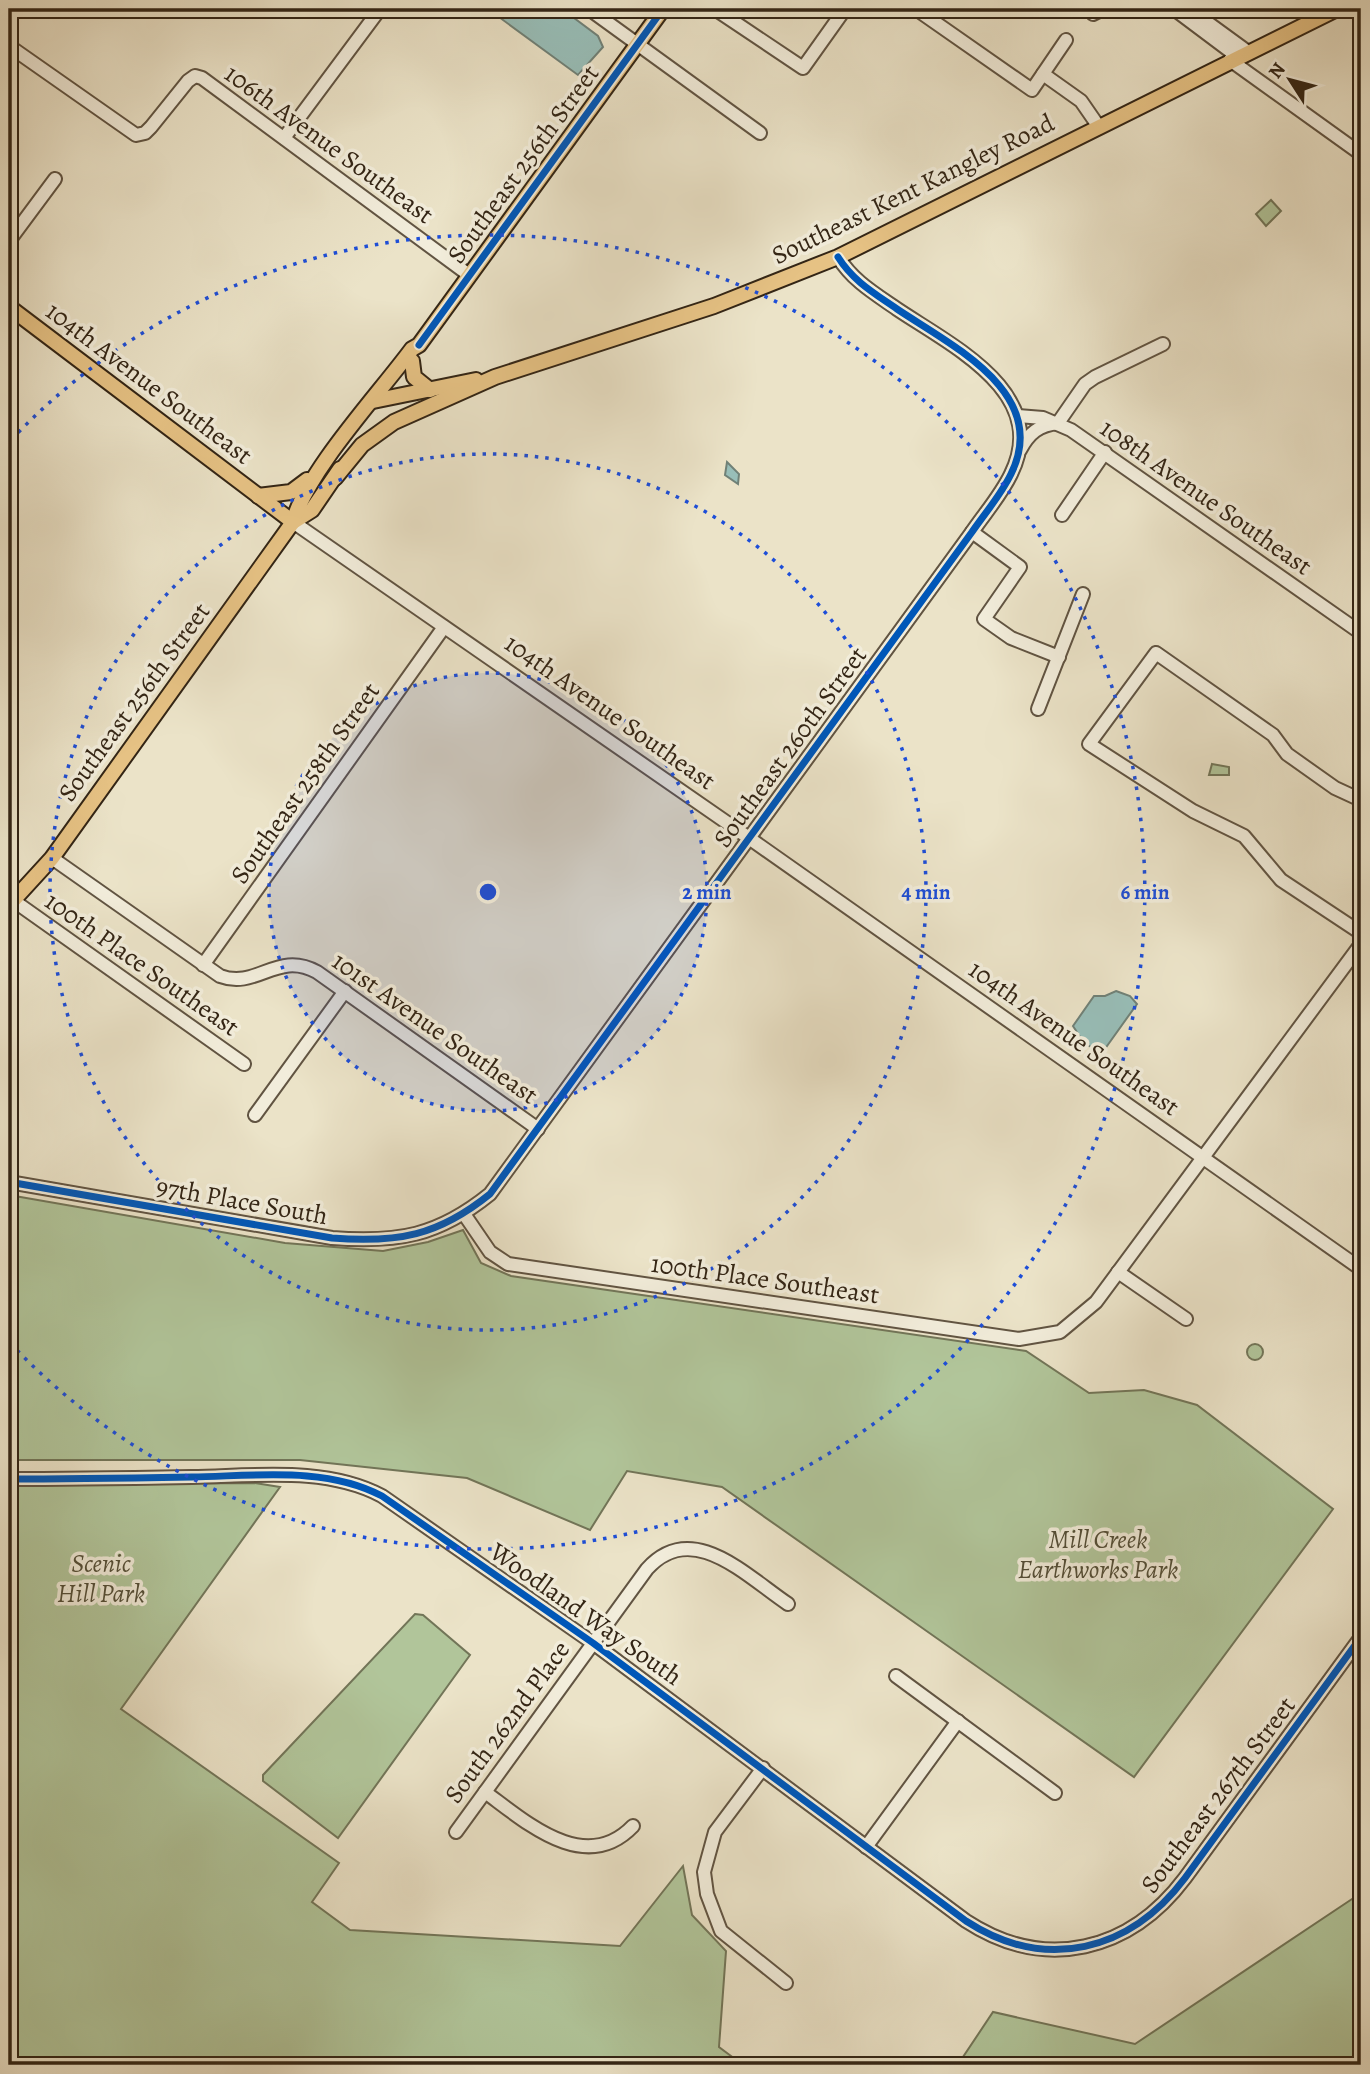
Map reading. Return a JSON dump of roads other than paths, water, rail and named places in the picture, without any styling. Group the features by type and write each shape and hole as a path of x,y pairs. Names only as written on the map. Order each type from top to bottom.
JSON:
{"main road":[{"name":"Southeast 256th Street","path":"11,903 52,858 293,522 299,501 322,468 412,362 419,345 635,43 663,9"},
{"name":"Southeast Kent Kangley Road","path":"335,478 377,431 426,408 495,377 714,306 838,257 1337,9"},
{"name":"104th Avenue Southeast","path":"9,307 293,522"},
{"name":"Southeast 256th Street","path":"293,522 312,510 335,478 378,401 412,349 419,345"},
{"path":"412,362 414,377 430,390"},
{"name":"Southeast Kent Kangley Road","path":"378,401 495,377"},
{"path":"426,408 429,401 464,386 467,382"},
{"path":"258,496 291,492 322,468"}],"street":[{"path":"284,138 380,9"},
{"path":"589,9 760,133"},
{"path":"715,9 803,68 845,9"},
{"path":"916,9 1032,90 1066,40"},
{"path":"1174,9 1361,154"},
{"path":"1189,9 1238,56"},
{"name":"106th Avenue Southeast","path":"9,46 136,135 145,133 180,89 195,76 284,138 469,275"},
{"path":"1044,74 1082,101 1099,127"},
{"path":"9,241 55,179"},
{"path":"838,257 858,282 991,375 1006,391 1018,420"},
{"path":"1018,452 1032,432 1058,423 1077,395 1095,377 1163,344"},
{"name":"108th Avenue Southeast","path":"1018,420 1058,423 1105,452 1361,633"},
{"name":"Southeast 260th Street","path":"464,1214 490,1194 506,1176 972,532 1004,486 1018,452 1018,420"},
{"path":"1062,515 1105,452"},
{"name":"104th Avenue Southeast","path":"293,522 750,838 1361,1269"},
{"path":"972,532 1020,567 984,619 1012,638 1059,657"},
{"path":"1038,709 1083,594"},
{"name":"Southeast 258th Street","path":"204,965 444,627"},
{"path":"1186,1319 1118,1272 1361,942 1281,880 1244,836 1192,811 1089,744 1156,653 1273,735 1287,754 1335,788 1361,800"},
{"name":"101st Avenue Southeast","path":"52,858 220,976 234,979 255,976 281,964 296,964 317,972 538,1129"},
{"name":"100th Place Southeast","path":"11,903 244,1064"},
{"path":"255,1115 345,991"},
{"name":"97th Place South","path":"9,1182 332,1238 366,1240 422,1234 464,1214"},
{"name":"100th Place Southeast","path":"464,1214 490,1252 509,1264 1019,1339 1060,1332 1078,1319 1118,1272"},
{"name":"Woodland Way South","path":"9,1479 261,1476 335,1479 362,1485 382,1496 593,1643 966,1921 997,1938 1047,1950 1085,1947"},
{"name":"South 262nd Place","path":"456,1832 647,1569 659,1557 679,1547 698,1549 714,1556 788,1604"},
{"name":"Southeast 267th Street","path":"1085,1947 1129,1931 1154,1914 1172,1895 1361,1637"},
{"path":"896,1676 1055,1793"},
{"path":"866,1847 958,1721"},
{"path":"763,1768 715,1832 704,1872 707,1894 721,1931 786,1983"},
{"path":"485,1792 536,1828 568,1844 603,1845 625,1835 633,1826"}],"water":[{"path":"488,9 562,9 598,36 603,47 578,75"},
{"path":"727,462 739,474 738,484 725,475"},
{"path":"1116,991 1130,996 1137,1004 1102,1053 1084,1043 1073,1026 1094,996 1105,996"}],"park label":[{"name":"Mill Creek Earthworks Park","path":"1098,1554"},
{"name":"Scenic Hill Park","path":"101,1578"}]}
